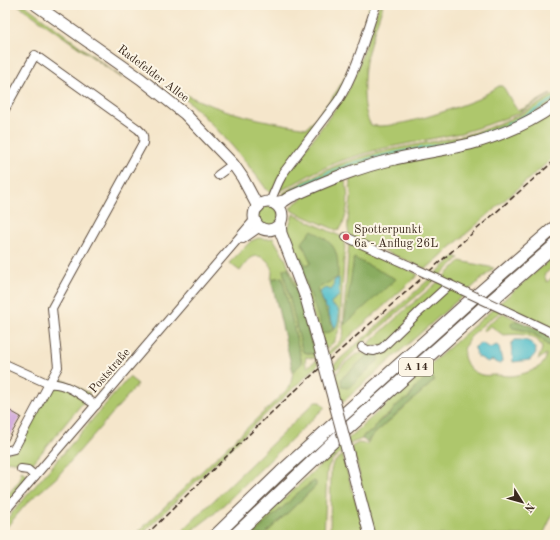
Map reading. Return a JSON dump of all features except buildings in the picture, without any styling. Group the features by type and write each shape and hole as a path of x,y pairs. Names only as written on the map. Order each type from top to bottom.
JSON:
{"highway":[{"name":"A 14","path":"216,535 339,419 475,296 555,227"},
{"name":"A 14","path":"235,535 343,433 555,245"}],"main road":[{"name":"Radefelder Allee","path":"36,5 141,79 185,114 233,164 242,177 270,205"},
{"path":"292,264 275,236 261,225 255,215 270,205 293,200 323,182 355,169 395,159 470,144 508,130 546,112 555,105"},
{"path":"270,205 282,215 280,224 281,233 306,298 370,535"},
{"path":"261,225 273,229 280,224"}],"street":[{"path":"270,205 284,172 346,89 370,33 376,5"},
{"path":"5,110 35,55 138,129 143,133 144,137 143,143 52,308 58,367 14,449 5,452"},
{"path":"218,175 233,164"},
{"name":"Poststraße","path":"5,511 232,247 261,225"},
{"path":"346,237 555,334"},
{"path":"362,347 367,350 374,351 382,348 450,284"},
{"path":"5,364 49,384 64,386 96,405"},
{"path":"21,469 28,470 35,476"}],"green space":[{"path":"18,5 25,5 122,78"},
{"path":"370,5 372,5 350,70 341,89 271,192 267,190 224,136 174,89 207,104 239,114 271,122 307,128 331,99 343,80 352,59"},
{"path":"379,5 383,5 366,59 364,79 364,100 368,119 371,125 393,125 424,118 478,99 499,86 504,88 518,110 523,109 551,94 519,113 487,125 461,133 380,149 340,161 315,172 277,193 284,178 347,93 356,73"},
{"path":"555,94 555,102 503,129 282,196 283,193 326,170 345,162 380,152 474,133 521,114"},
{"path":"555,109 555,156 426,269 350,236 348,224 351,197 349,179 350,174 442,153"},
{"path":"343,178 347,189 348,204 345,218 340,229 336,230 292,211 290,208 308,194"},
{"path":"268,205 276,208 279,216 276,224 268,227 260,224 257,216 260,208"},
{"path":"293,214 344,238 345,243 340,328 334,342 325,350 286,231"},
{"path":"312,230 331,244 336,253 337,259 338,277 317,289 334,330 324,334 298,259 301,257 306,265 311,263 302,243"},
{"path":"258,238 273,238 285,258 299,290 313,344 288,268 283,269 303,352 317,355 318,357 306,357 305,362 307,367 317,360 318,365 141,535 135,535 290,387 293,372 302,363 282,277 271,279 271,265 260,256 250,259 240,271 229,263 251,241"},
{"path":"349,242 407,268 418,275 327,357 326,354 339,342 344,332 343,327"},
{"path":"555,255 555,265 544,275 547,282 555,275 555,331 507,308 476,330 465,346 464,354 466,362 471,369 484,375 519,375 535,369 543,363 546,358 546,354 538,360 542,349 540,343 532,337 514,334 503,335 491,326 484,331 483,329 488,324 503,313 519,321 512,322 513,328 532,333 547,345 555,346 555,509 543,535 373,535 357,464 351,447 358,443 367,444 371,437 434,381 433,376 415,388 409,398 397,405 390,414 382,418 373,431 364,435 362,439 352,443 333,459 328,467 327,473 324,535 264,535 316,486 308,485 304,490 295,495 254,535 247,535 322,463 399,393"},
{"path":"455,256 459,258 378,329 332,374 330,368"},
{"path":"354,258 396,279 344,325"},
{"path":"460,261 494,268 344,401 340,401 334,377 343,365 355,355 374,352 383,345 370,348 368,344"},
{"path":"288,268 302,308 311,344 313,344 317,355 303,352 302,349 283,270"},
{"path":"282,277 302,363 293,372 271,279"},
{"path":"519,321 555,336 555,346 547,345 536,335 513,328 511,326 512,322"},
{"path":"374,352 378,356 378,361 348,388 342,387 341,379 370,353"},
{"path":"432,374 434,381 367,442 362,439 364,435 373,431 378,422 390,414 397,405 409,398 415,388"},
{"path":"129,377 138,384 56,478 27,503 5,529 5,521"},
{"path":"58,378 90,394 32,464 5,461 5,454 10,452 48,389 52,389"},
{"path":"315,402 320,402 325,407 215,513 194,529 192,535 178,535"},
{"path":"344,454 343,458 366,535 330,535 331,470 333,463"},
{"path":"21,471 26,474 27,480 5,506 5,498 20,480"},
{"path":"314,481 316,482 316,486 264,535 254,535 295,495"}],"water":[{"path":"339,278 339,296 331,302 331,305 337,308 339,312 338,321 335,328 320,293 326,288 331,290 333,288 334,281"},
{"path":"515,340 526,341 533,345 536,353 530,360 513,362 511,344"},
{"path":"482,343 489,348 497,345 499,347 502,361 500,364 492,360 488,362 477,356 474,348"}],"waterway":[{"path":"294,189 329,173 356,163 389,154 449,143 486,133 521,118 555,98"}],"railway":[{"path":"328,361 555,160"},
{"path":"146,535 272,412 321,367"}],"place":[{"name":"Spotterpunkt 6a - Anflug 26L","path":"346,237"}]}
